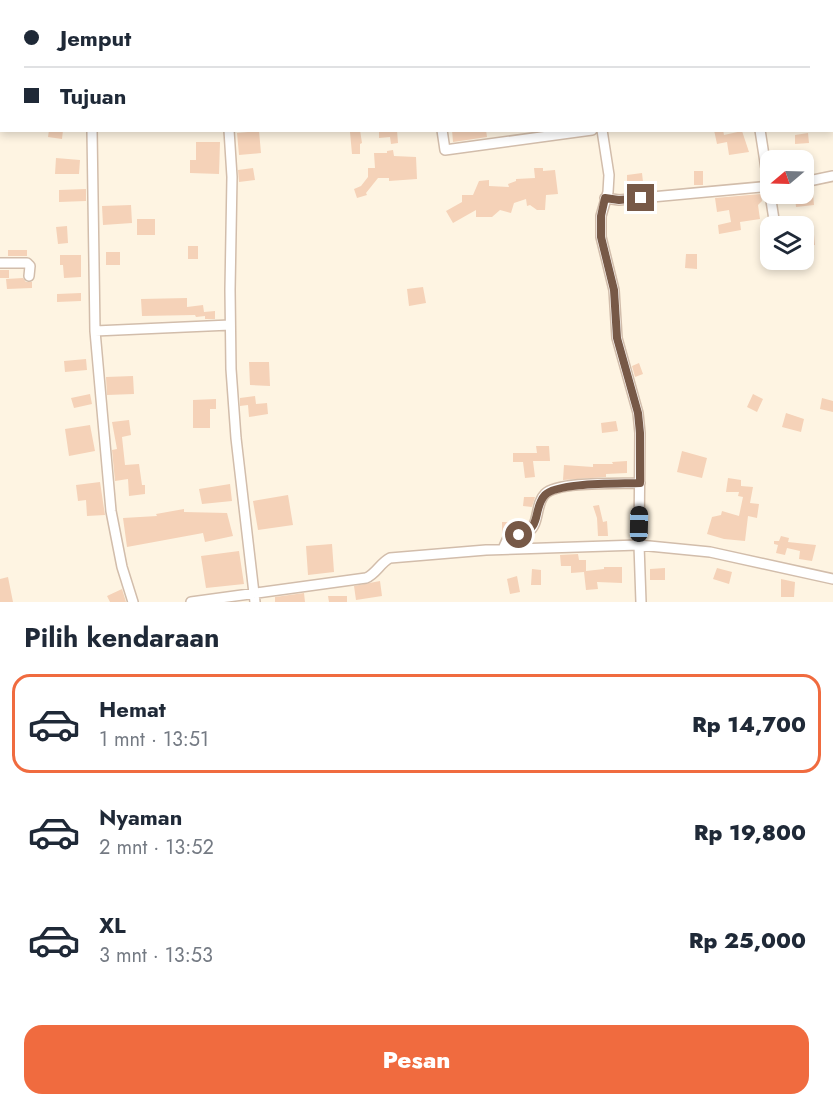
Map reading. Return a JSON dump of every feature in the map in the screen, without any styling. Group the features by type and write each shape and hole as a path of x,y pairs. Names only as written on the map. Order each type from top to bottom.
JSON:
{"street":[{"path":"92,132 95,331 111,511 122,567 133,602"},
{"path":"229,132 232,177 231,325 236,438 255,597"},
{"path":"442,132 444,150 577,132"},
{"path":"602,132 609,175 601,216 601,237 614,290 617,338 638,413 640,433 641,602"},
{"path":"760,132 764,150"},
{"path":"814,180 833,176"},
{"path":"605,198 619,200 760,187"},
{"path":"0,264 27,263 30,266 29,276"},
{"path":"95,331 231,325"},
{"path":"503,549 507,540 525,534 534,526 541,501 547,492 568,486 640,483"},
{"path":"191,602 255,597 366,578 390,558 503,549 639,545 710,552 833,579"}],"building":[{"path":"49,132 63,132 62,139 48,137"},
{"path":"259,132 261,153 239,155 237,133"},
{"path":"350,132 360,132 362,143 360,154 352,154"},
{"path":"379,132 397,132 398,143 391,144 390,137 379,138"},
{"path":"452,132 486,132 487,137 453,142"},
{"path":"714,132 723,132 724,135 742,132 749,152 729,155 727,142 717,144"},
{"path":"808,133 809,143 795,144 795,135"},
{"path":"196,142 220,142 219,174 190,173 190,160 196,160"},
{"path":"393,150 394,156 416,157 417,179 389,181 389,178 378,178 366,193 367,195 357,198 354,189 361,186 368,177 368,168 375,168 374,153 387,153"},
{"path":"56,158 80,160 79,174 55,174"},
{"path":"253,168 255,180 239,182 238,170"},
{"path":"534,168 543,168 543,171 555,170 558,194 546,195 545,210 527,206 526,199 514,203 511,213 500,210 492,217 476,217 476,210 453,223 446,211 462,202 462,195 473,195 479,181 489,180 489,186 509,187 508,184 516,179 535,178"},
{"path":"694,171 703,171 703,185 694,185"},
{"path":"642,173 643,182 627,183 627,175"},
{"path":"86,189 86,201 59,202 59,190"},
{"path":"760,194 758,205 760,219 740,222 741,230 719,234 718,225 731,222 729,210 717,212 715,198"},
{"path":"796,204 814,204 814,205 796,207"},
{"path":"131,205 132,223 103,225 102,206"},
{"path":"137,219 155,219 155,235 137,235"},
{"path":"67,226 68,243 58,244 56,227"},
{"path":"188,246 198,246 198,259 188,259"},
{"path":"8,250 27,250 27,256 8,256"},
{"path":"106,252 120,252 120,265 106,265"},
{"path":"686,254 697,254 697,269 685,268"},
{"path":"60,255 81,255 81,277 64,278"},
{"path":"0,270 9,270 9,278 0,278"},
{"path":"23,278 26,282 32,282 32,288 7,289 6,279"},
{"path":"423,287 426,303 409,306 407,289"},
{"path":"81,293 81,301 57,302 57,294"},
{"path":"187,298 187,307 203,305 204,312 215,311 215,319 205,319 205,316 196,317 195,315 142,316 141,299"},
{"path":"86,359 87,370 65,372 64,361"},
{"path":"249,362 269,362 270,386 250,385"},
{"path":"639,363 643,374 635,377 632,366"},
{"path":"133,376 134,394 107,395 106,377"},
{"path":"90,394 92,404 74,408 71,398"},
{"path":"753,394 763,399 757,412 747,407"},
{"path":"255,396 256,404 267,403 268,414 249,417 248,405 240,406 240,398"},
{"path":"822,398 833,401 833,412 820,409"},
{"path":"216,399 216,409 210,409 210,428 193,428 193,400"},
{"path":"786,413 804,419 801,432 782,427"},
{"path":"129,420 131,435 122,437 125,465 139,464 145,494 129,496 128,479 115,481 112,450 117,449 112,422"},
{"path":"616,421 618,431 602,433 601,423"},
{"path":"90,425 95,451 69,456 65,429"},
{"path":"536,446 549,446 550,461 533,461 535,477 525,478 523,462 513,462 513,453 537,453"},
{"path":"682,451 707,458 702,478 677,472"},
{"path":"627,461 627,473 563,480 564,465 593,467 593,464"},
{"path":"728,478 741,480 741,486 753,487 750,503 759,504 757,518 748,516 745,541 724,539 707,534 712,517 721,515 722,511 739,516 743,497 738,496 739,492 726,492"},
{"path":"100,482 105,515 87,516 86,500 78,501 76,485"},
{"path":"230,484 232,501 202,504 199,489"},
{"path":"288,495 293,525 258,530 253,501"},
{"path":"524,497 535,497 532,507 523,506"},
{"path":"599,505 603,522 607,521 608,536 598,536 597,518 593,506"},
{"path":"184,509 184,512 227,513 233,536 205,542 203,533 127,547 123,518 157,516 156,514"},
{"path":"502,522 512,522 513,530 502,534"},
{"path":"781,536 789,538 788,542 816,545 812,561 799,559 800,551 787,548 785,555 776,553 778,545 774,544 774,541 779,541"},
{"path":"332,544 334,572 308,575 306,546"},
{"path":"239,551 244,584 206,588 201,556"},
{"path":"578,554 579,560 586,560 586,571 604,569 604,567 622,567 622,583 597,582 598,589 586,590 584,572 571,573 571,566 561,566 560,555"},
{"path":"665,568 665,580 650,580 650,569"},
{"path":"717,568 732,572 729,584 713,579"},
{"path":"532,569 541,570 541,585 531,585"},
{"path":"517,576 520,592 510,594 507,579"},
{"path":"8,577 13,602 0,602 0,579"},
{"path":"781,579 795,582 794,597 781,597"},
{"path":"380,581 382,596 356,600 354,586"},
{"path":"122,589 126,602 110,602 107,596"},
{"path":"304,593 305,602 275,602 275,597"},
{"path":"328,596 347,596 347,602 329,602"}],"route":[{"path":"519,535 525,534 534,526 541,501 547,492 568,486 640,483 641,454 638,413 617,338 614,290 600,225 605,198 619,200 641,198"}]}
